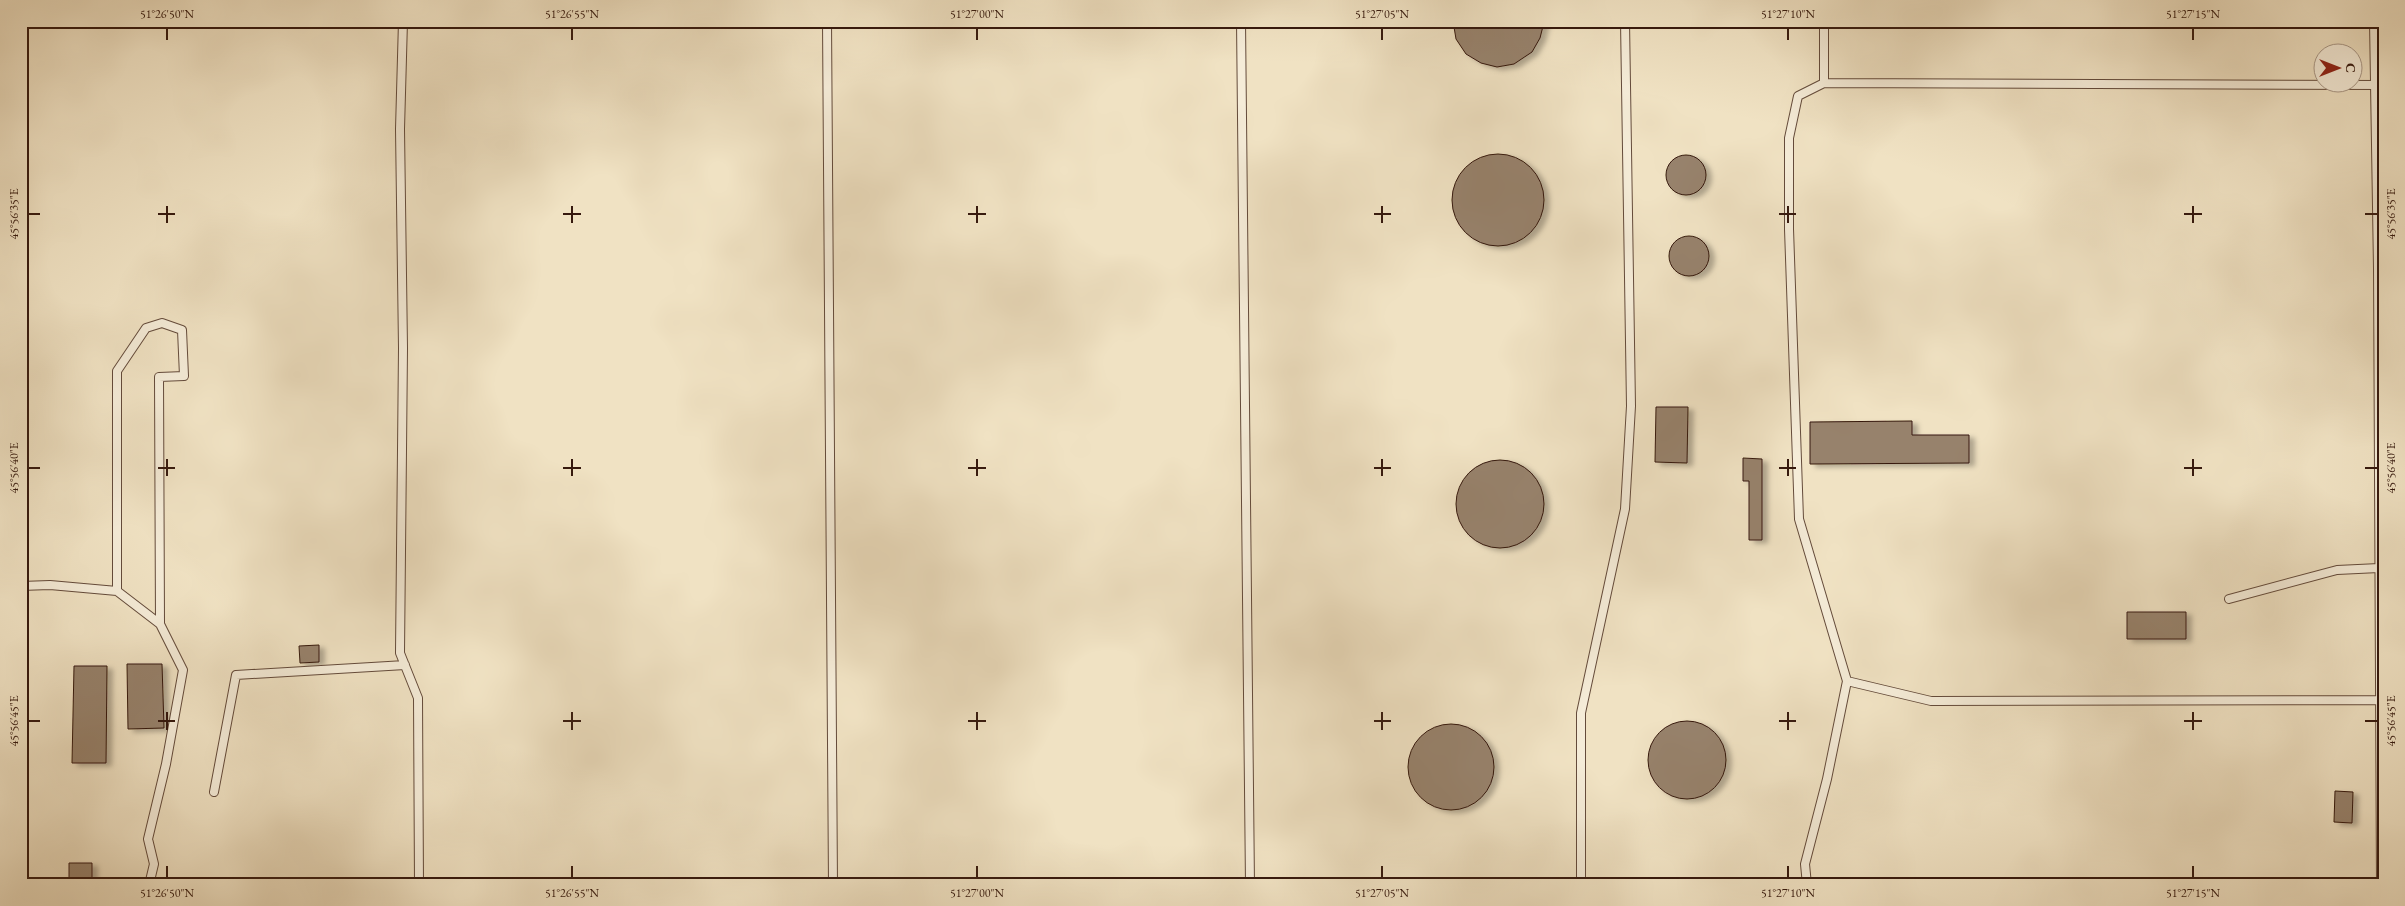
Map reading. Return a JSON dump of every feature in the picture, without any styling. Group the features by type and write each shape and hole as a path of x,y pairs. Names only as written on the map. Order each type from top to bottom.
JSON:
{"lane":[{"path":"403,21 400,129 403,348 400,653 418,698 419,885"},
{"path":"828,21 834,885"},
{"path":"1242,21 1250,885"},
{"path":"1580,885 1581,714 1624,510 1631,406 1624,21"},
{"path":"1824,21 1824,83"},
{"path":"2374,21 2380,85 2379,568 2382,700 2381,885"},
{"path":"1806,885 1805,864 1827,779 1846,681 1799,520 1793,366 1789,138 1798,96 1824,83 2380,85"},
{"path":"117,591 117,371 146,328 162,323 182,330 184,376 159,377 160,624"},
{"path":"2229,599 2337,570 2379,568"},
{"path":"21,586 50,585 117,591 160,624 183,670 166,764 148,839 154,864 149,885"},
{"path":"214,792 236,675 405,665"},
{"path":"1846,681 1931,701 2382,700"}],"building":[{"path":"1453,21 1544,22 1540,38 1532,52 1514,64 1497,67 1481,63 1466,54 1456,39"},
{"path":"1498,154 1515,158 1530,168 1540,183 1544,200 1540,217 1530,232 1515,242 1498,246 1481,242 1466,232 1456,217 1452,200 1456,183 1466,168 1481,158"},
{"path":"1682,155 1690,155 1697,158 1703,164 1706,175 1703,186 1697,192 1690,195 1682,195 1675,192 1669,186 1666,179 1666,171 1669,164 1675,158"},
{"path":"1685,236 1693,236 1700,239 1706,245 1709,256 1706,267 1700,273 1693,276 1685,276 1678,273 1672,267 1669,260 1669,252 1672,245 1678,239"},
{"path":"1656,407 1688,407 1687,463 1655,462"},
{"path":"1912,421 1912,435 1969,435 1969,463 1810,464 1810,422"},
{"path":"1743,458 1762,459 1762,540 1749,540 1749,481 1743,481"},
{"path":"1491,460 1509,460 1525,467 1537,479 1544,495 1544,513 1537,529 1525,541 1509,548 1491,548 1475,541 1463,529 1456,513 1456,495 1463,479 1475,467"},
{"path":"2127,612 2186,612 2186,639 2127,639"},
{"path":"319,645 319,662 300,663 299,646"},
{"path":"127,664 162,664 164,728 128,729"},
{"path":"74,666 107,666 106,763 72,763"},
{"path":"1687,721 1702,724 1715,732 1723,745 1726,760 1723,775 1715,788 1702,796 1687,799 1672,796 1659,788 1651,775 1648,760 1651,745 1659,732 1672,724"},
{"path":"1443,724 1459,724 1468,727 1482,736 1491,750 1494,767 1491,784 1482,798 1468,807 1459,810 1443,810 1427,803 1415,791 1408,775 1408,759 1415,743 1427,731"},
{"path":"2335,791 2353,792 2352,823 2334,822"},
{"path":"69,863 92,863 92,885 69,885"}]}
